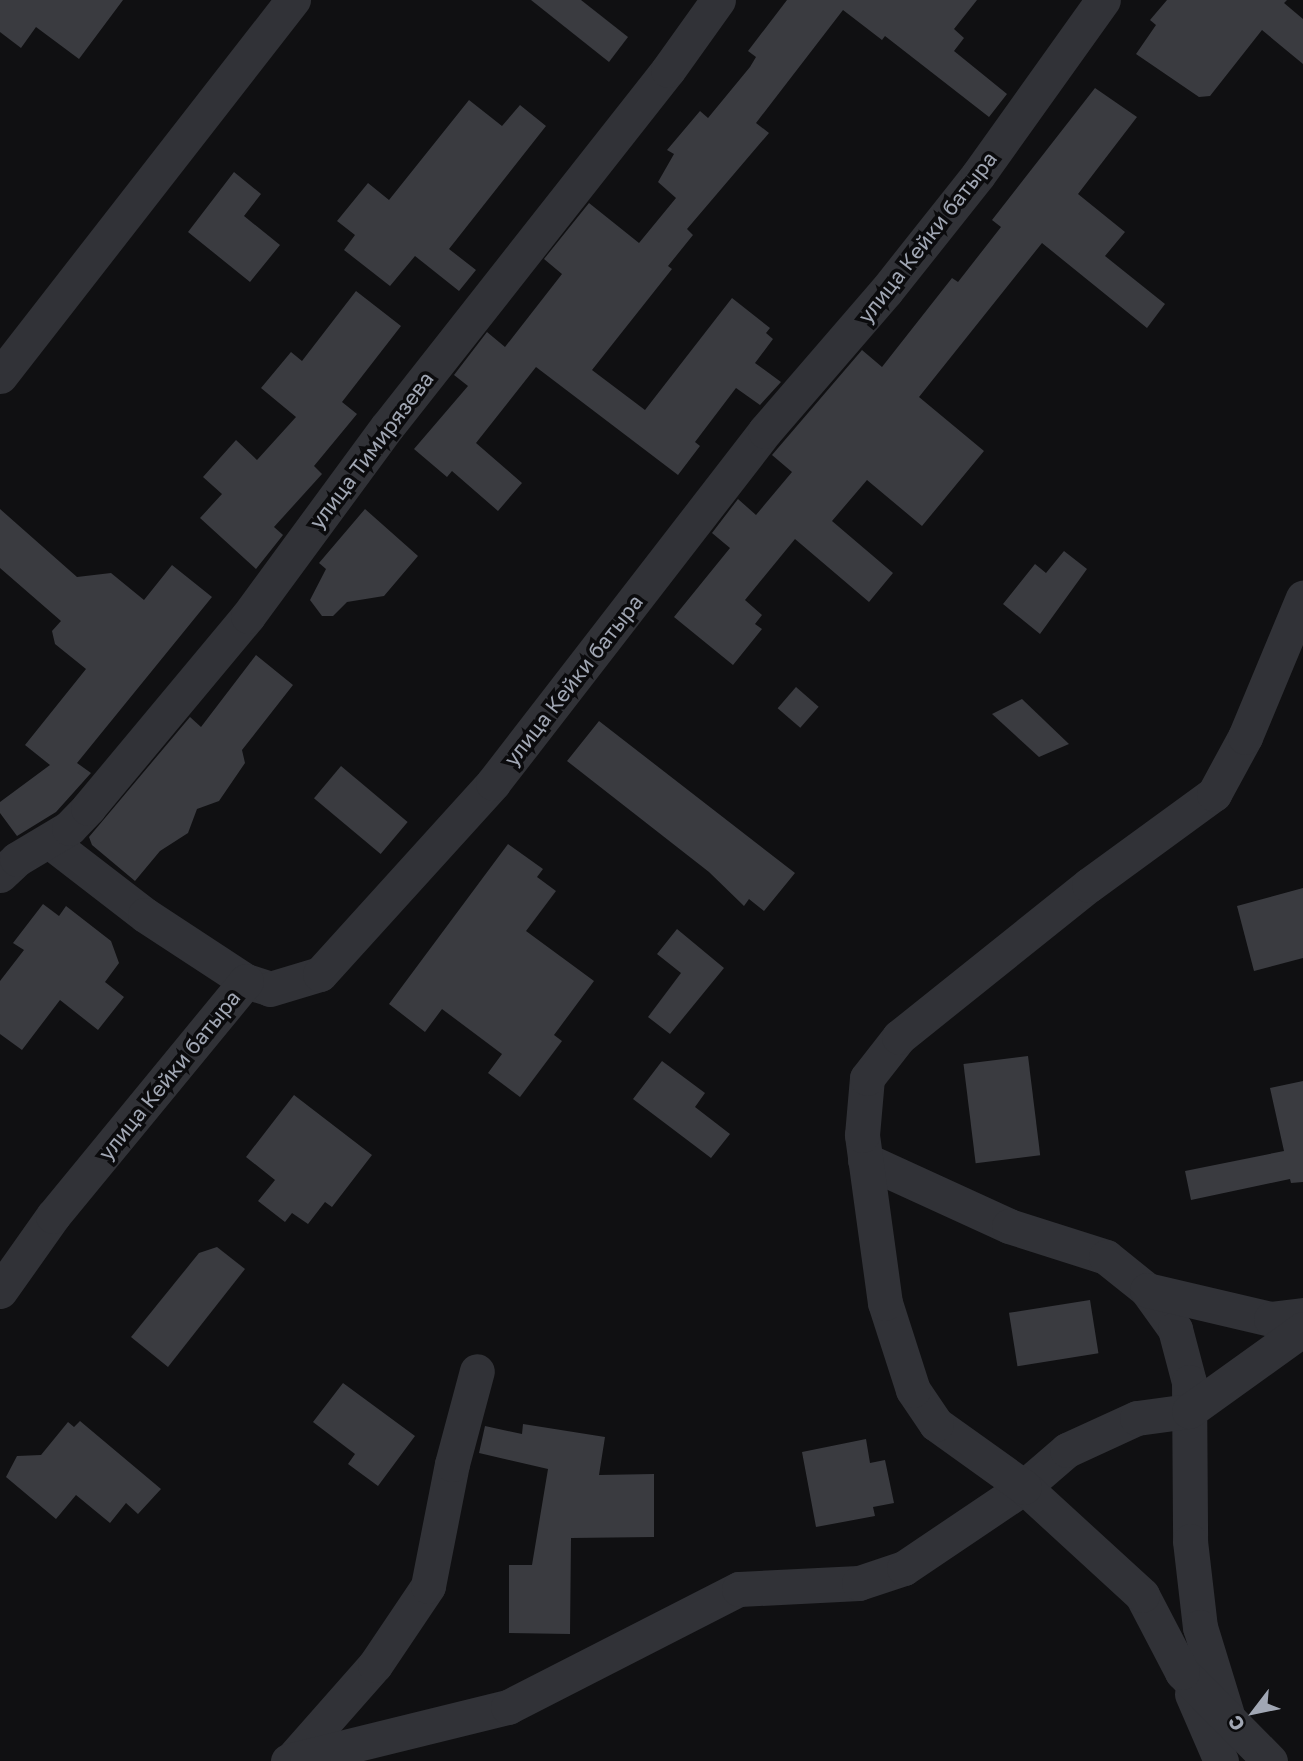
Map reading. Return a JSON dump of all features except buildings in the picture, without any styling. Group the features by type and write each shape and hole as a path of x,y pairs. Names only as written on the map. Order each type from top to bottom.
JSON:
{"street":[{"path":"0,376 293,0"},
{"name":"улица Тимирязева","path":"0,876 17,859 49,841 88,808 248,616 387,427 668,70 718,0"},
{"name":"улица Кейки батыра","path":"0,1291 53,1216 246,981 270,989 320,974 493,783 765,431 886,292 978,175 1103,0"},
{"path":"1221,1761 1182,1672 1142,1595 1024,1487 936,1424 913,1390 885,1303 862,1135 867,1078 899,1037 1034,927 1214,794 1261,702 1303,598"},
{"path":"49,841 145,915 246,981"},
{"path":"865,1160 1009,1226 1106,1257 1147,1290 1175,1329 1189,1382 1190,1541 1200,1627 1230,1721"},
{"path":"1147,1290 1271,1319 1303,1315"},
{"path":"290,1760 509,1707 739,1589 859,1583 904,1568 1024,1487 1067,1450 1137,1418 1189,1411 1303,1329"},
{"path":"290,1760 375,1665 428,1586 452,1464 477,1371"},
{"path":"1182,1672 1270,1761"}]}
